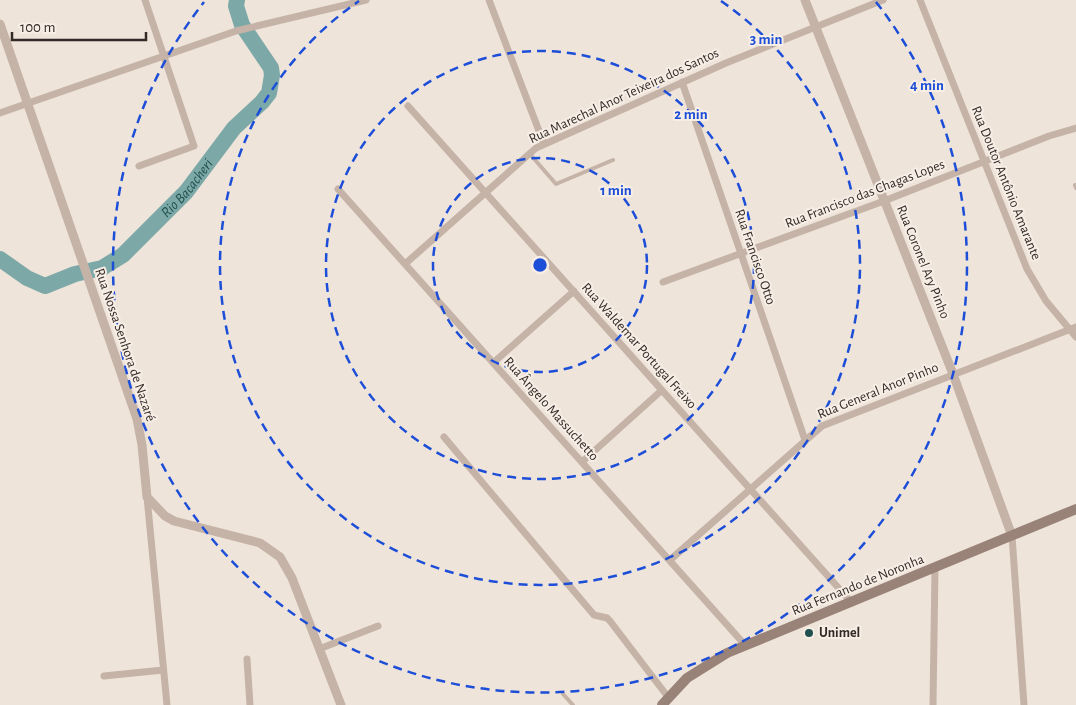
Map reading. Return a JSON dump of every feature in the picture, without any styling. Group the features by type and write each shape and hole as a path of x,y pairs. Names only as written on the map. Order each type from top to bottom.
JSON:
{"main road":[{"name":"Rua Fernando de Noronha","path":"665,701 700,668 745,644 852,603 1076,508"}],"street":[{"path":"139,166 194,146 145,0"},
{"path":"0,113 236,31 366,0"},
{"path":"489,0 544,144"},
{"name":"Rua Coronel Ary Pinho","path":"805,0 953,374 1012,536"},
{"name":"Rua Marechal Anor Teixeira dos Santos","path":"404,264 529,153 544,144 682,82 883,0"},
{"name":"Rua Doutor Antônio Amarante","path":"920,0 1027,269 1046,301 1073,328 1076,337"},
{"name":"Rua Nossa Senhora de Nazaré","path":"0,24 137,419 142,445 146,497"},
{"name":"Rua Francisco Otto","path":"682,82 805,440"},
{"name":"Rua Waldemar Portugal Freixo","path":"408,106 852,603"},
{"name":"Rua Francisco das Chagas Lopes","path":"663,282 1076,128"},
{"name":"Rua Ângelo Massuchetto","path":"338,190 745,644"},
{"path":"493,363 574,291"},
{"name":"Rua General Anor Pinho","path":"670,560 816,430 831,421 1073,328"},
{"path":"582,462 662,390"},
{"path":"444,437 594,615 610,621 665,701"},
{"path":"146,497 160,512 174,521 247,539 270,548 287,567 341,705"},
{"path":"146,497 167,705"},
{"path":"1012,536 1024,705"},
{"path":"933,705 935,568"},
{"path":"319,649 378,626"},
{"path":"247,659 250,705"},
{"path":"104,676 163,670"}],"lane":[{"path":"529,153 556,184 613,160"},
{"path":"563,694 573,705"}],"waterway":[{"name":"Rio Bacacheri","path":"0,259 27,278 45,286 75,274 102,268 123,255 186,192 234,128 269,93 272,75 271,68 242,25 236,6 237,0"}],"place":[{"name":"Unimel","path":"809,633"}]}
